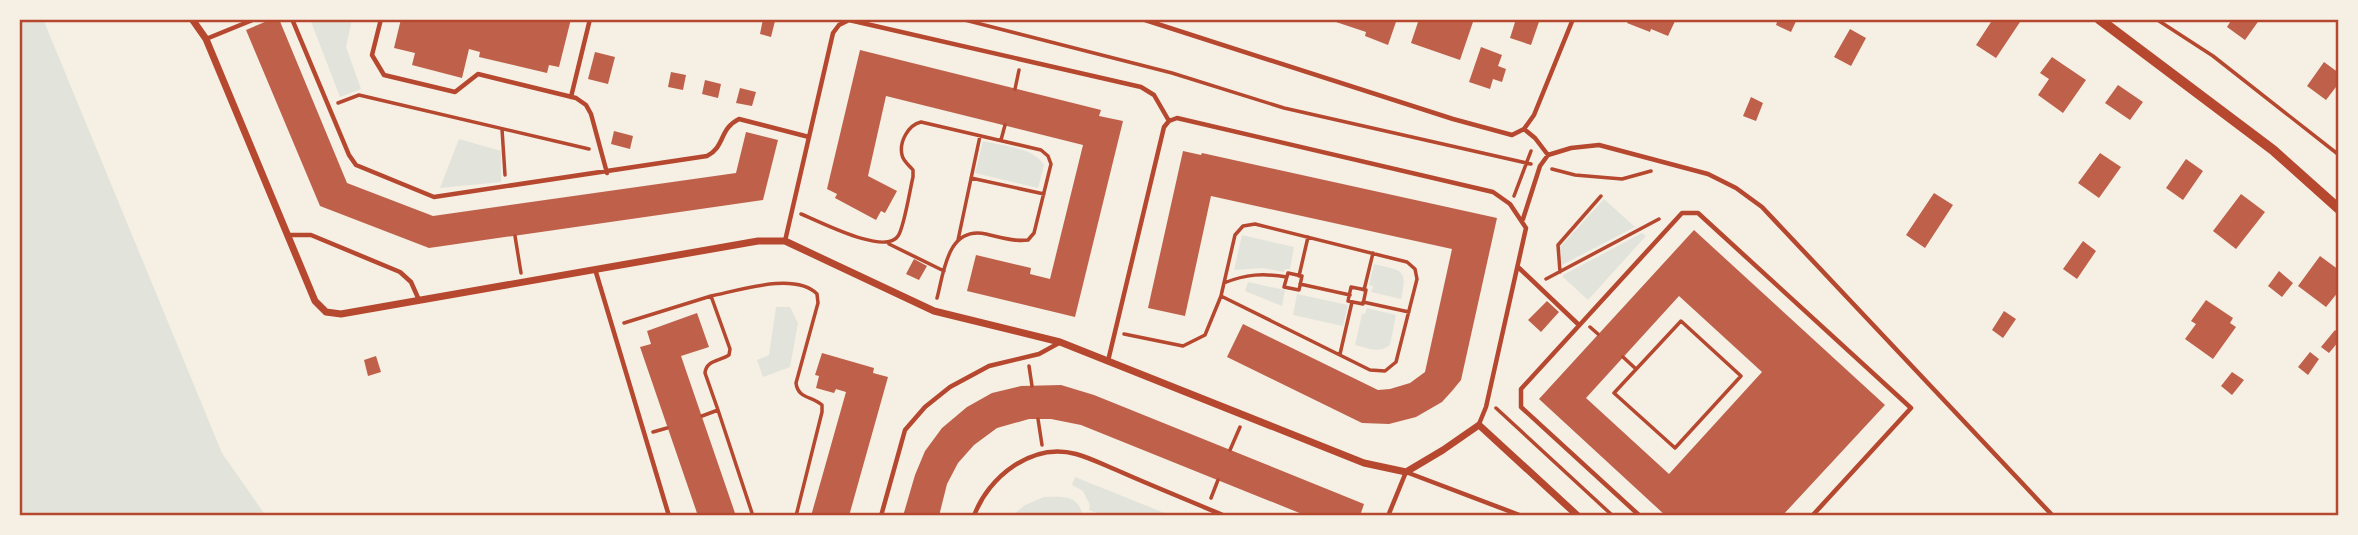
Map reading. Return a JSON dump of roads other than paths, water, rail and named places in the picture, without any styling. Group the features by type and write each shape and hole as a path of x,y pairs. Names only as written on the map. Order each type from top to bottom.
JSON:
{"street":[{"path":"192,19 206,39 315,301 326,312 341,314 758,241 785,241 934,311 1060,342 1364,463 1406,472 1479,425 1578,516"},
{"path":"2099,19 2273,150 2339,209"}],"lane":[{"path":"206,39 255,19"},
{"path":"292,19 349,155 356,165 434,197 707,156 715,152 724,130 739,119 809,137"},
{"path":"381,19 372,55 384,75 455,92 478,74 571,97 586,105 591,114 607,173"},
{"path":"571,97 590,19"},
{"path":"1142,19 1453,119 1512,135 1524,129 1534,115 1573,19"},
{"path":"785,241 833,33 839,22 849,20 1148,90 1154,95 1169,121"},
{"path":"1108,361 1164,127 1177,118 1493,192 1510,204 1523,219 1526,228 1479,425"},
{"path":"1524,129 1548,155"},
{"path":"1523,219 1540,166 1548,155 1571,148 1599,145 1708,174 1736,188 1762,208 2053,516"},
{"path":"1640,516 1521,407 1521,389 1682,213 1698,213 1911,408 1811,516"},
{"path":"288,235 311,235 400,272 411,282 419,300"},
{"path":"1517,266 1579,325"},
{"path":"595,268 669,516"},
{"path":"881,516 905,430 925,407 950,387 989,366 1039,354 1060,342"},
{"path":"974,516 980,500 999,477 1020,462 1044,453 1074,453 1225,516"},
{"path":"1388,516 1406,472 1522,516"}]}
